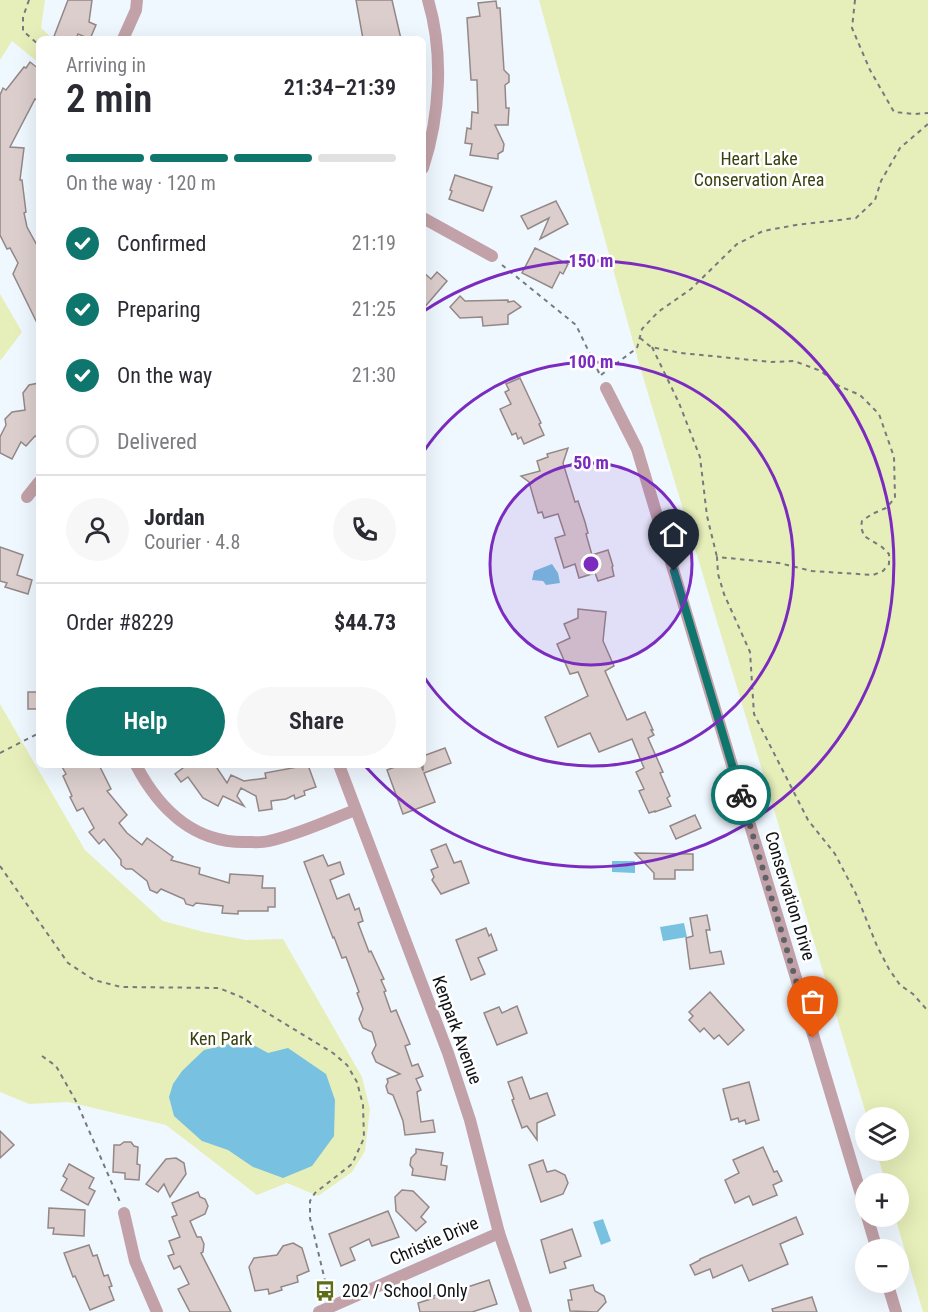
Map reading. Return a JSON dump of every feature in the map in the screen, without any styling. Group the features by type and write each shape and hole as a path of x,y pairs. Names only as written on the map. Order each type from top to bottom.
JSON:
{"street":[{"path":"124,36 136,10 137,0"},
{"path":"426,157 434,127 438,81 433,20 428,0"},
{"path":"426,220 492,256"},
{"name":"Conservation Drive","path":"603,382 637,449 855,1174"},
{"path":"27,497 36,486"},
{"path":"138,768 145,782 172,816 200,833 229,842 266,842 355,810"},
{"name":"Kenpark Avenue","path":"340,768 452,1064 470,1120 499,1233 526,1312"},
{"path":"124,1213 135,1261 157,1312"},
{"name":"Christie Drive","path":"319,1312 499,1233"},
{"path":"890,1293 896,1312"}],"path":[{"path":"29,0 22,17 23,31 36,42"},
{"path":"855,0 852,28 870,70 894,112 928,113"},
{"path":"492,256 576,325 603,382 638,348 642,329 658,312 691,289 737,244 763,231 856,219 875,200 881,181 900,148 928,124"},
{"path":"640,338 651,347 679,403 700,457 707,516 717,557 718,574 724,594 750,652 754,714 808,820 836,854 889,969 900,985 913,994 928,1011"},
{"path":"651,347 681,353 772,363 794,361 821,371 839,386 860,395 879,414 894,457 895,498 886,508 862,521 861,527 864,536 889,554 889,564 884,571 873,575 812,571 779,563 717,557"},
{"path":"0,753 36,735"},
{"path":"0,866 68,963 94,980 122,987 219,988 252,1003 333,1053 347,1065 357,1082 363,1104 364,1138 352,1164 315,1193 310,1201 310,1218 332,1306"},
{"path":"42,1056 56,1066 77,1102 124,1213"}],"green space":[{"path":"0,0 45,0 41,28 50,36 36,36 36,61 12,41 0,60"},
{"name":"Heart Lake Conservation Area","path":"539,0 928,0 928,1312 923,1312 909,1264 909,1239 901,1239 898,1227 909,1227 909,1173 883,1173 879,1161 909,1161 909,1107 864,1107 640,367"},
{"path":"0,294 22,332 0,361"},
{"name":"Ken Park","path":"0,704 85,850 163,921 246,940 283,939 362,1077 370,1109 365,1151 352,1172 318,1196 287,1183 257,1195 166,1125 68,1102 29,1104 0,1092"}],"water":[{"path":"552,564 558,573 560,583 546,585 543,581 532,580 534,571"},
{"path":"612,861 635,861 635,873 612,872"},
{"path":"684,923 687,937 663,941 660,927"},
{"path":"250,1043 268,1053 288,1048 326,1074 335,1100 334,1136 312,1166 283,1178 253,1167 228,1150 202,1141 174,1116 169,1097 173,1084 182,1071 204,1050 230,1044"},
{"path":"603,1219 611,1241 601,1245 593,1222"}],"building":[{"path":"68,0 92,0 89,22 96,25 91,36 78,34 77,36 54,36"},
{"path":"356,0 392,0 400,36 362,36"},
{"path":"496,1 497,8 500,8 504,70 509,75 509,82 505,85 506,108 509,108 508,125 495,125 504,144 503,151 498,154 498,159 470,155 472,144 465,143 467,128 471,129 472,112 478,113 477,80 471,80 467,18 480,16 478,3"},
{"path":"30,62 36,67 36,100 10,147 24,148 20,180 22,180 27,227 36,244 36,321 13,274 18,263 0,235 0,95 3,88 6,90 24,67 26,68"},
{"path":"455,175 492,187 483,211 449,199"},
{"path":"556,201 568,224 540,239 549,218 528,229 521,216"},
{"path":"535,248 568,264 563,274 560,272 552,288 522,273"},
{"path":"437,272 447,281 426,306 426,275 431,279"},
{"path":"460,296 465,301 514,301 521,307 508,315 508,324 483,326 482,317 460,318 450,307"},
{"path":"520,378 541,423 539,424 544,435 524,444 521,437 518,439 516,433 512,435 500,409 511,404 505,392 509,390 506,384"},
{"path":"36,384 36,437 26,446 21,442 12,459 0,453 0,437 6,425 5,419 12,412 25,410 23,393 29,385"},
{"path":"568,448 563,463 575,502 578,501 585,522 592,555 608,550 613,566 614,576 598,581 595,573 579,578 575,564 564,568 555,538 565,535 558,514 544,518 542,512 538,513 529,482 521,476 540,471 537,461 548,457 547,454"},
{"path":"0,547 23,555 17,575 32,580 28,594 5,587 7,583 0,581"},
{"path":"578,609 606,612 603,641 614,666 605,671 627,720 645,712 654,735 648,738 663,772 660,773 670,796 667,798 671,806 649,813 639,791 644,789 636,772 644,768 632,739 599,752 590,733 558,747 545,717 588,696 578,672 570,674 557,644 570,638 564,624 578,618"},
{"path":"28,692 36,692 36,709 28,709"},
{"path":"445,748 451,763 424,773 435,802 403,814 387,770 422,768 423,771 423,768 426,768 426,755"},
{"path":"63,768 100,768 111,789 107,791 127,815 119,823 142,845 147,838 173,857 171,860 200,868 199,874 229,883 230,874 263,876 262,888 275,888 275,907 268,907 268,911 222,913 223,906 196,903 193,906 186,904 184,899 161,889 157,893 150,890 147,881 132,869 126,869 121,865 121,860 104,839 99,844 89,832 94,828 83,808 77,811 63,776 66,774"},
{"path":"183,768 217,768 227,783 231,775 244,781 266,778 265,773 292,768 309,768 316,787 304,791 305,795 295,799 294,795 286,799 271,801 272,809 259,811 256,796 241,788 237,796 244,806 223,796 218,806 203,798 188,777 181,782 175,774"},
{"path":"695,815 701,828 676,839 670,826"},
{"path":"446,844 454,863 461,861 469,883 441,894 432,880 434,877 431,870 438,867 431,850"},
{"path":"635,853 693,854 693,870 675,870 675,879 654,879 654,873"},
{"path":"323,855 328,866 340,862 344,874 330,880 337,899 349,894 355,910 359,908 363,921 358,923 369,952 371,951 384,979 381,980 391,1012 396,1010 410,1044 405,1046 412,1066 418,1064 423,1076 416,1079 421,1090 417,1092 421,1122 433,1120 435,1132 405,1135 403,1121 393,1095 388,1093 387,1079 400,1074 376,1062 372,1053 376,1045 372,1032 363,1028 359,1019 363,1009 357,993 359,992 346,957 342,958 333,938 304,862"},
{"path":"707,915 710,930 706,930 710,953 721,951 724,964 690,969 686,938 693,936 690,918"},
{"path":"486,928 497,950 478,958 485,974 471,980 456,940"},
{"path":"710,992 744,1030 728,1045 719,1035 714,1039 704,1028 700,1032 689,1020 693,1016 689,1012"},
{"path":"517,1006 527,1033 497,1045 484,1013 499,1007 502,1013"},
{"path":"522,1077 530,1099 547,1093 555,1115 537,1123 537,1140 527,1126 522,1128 512,1100 514,1099 508,1082"},
{"path":"749,1082 759,1120 746,1124 745,1120 739,1122 738,1118 731,1120 723,1089"},
{"path":"0,1131 14,1145 0,1158"},
{"path":"131,1142 138,1147 139,1180 125,1179 125,1173 113,1172 114,1145"},
{"path":"763,1147 774,1172 777,1171 782,1181 773,1185 777,1195 753,1205 749,1196 735,1203 725,1180 739,1173 733,1160"},
{"path":"416,1149 443,1153 441,1165 447,1166 445,1180 412,1175 411,1158 416,1153"},
{"path":"176,1158 184,1163 186,1174 170,1197 164,1184 158,1192 146,1184 166,1159"},
{"path":"543,1160 547,1172 555,1170 565,1175 568,1183 563,1194 541,1202 529,1165"},
{"path":"69,1164 94,1178 89,1188 95,1191 88,1205 61,1190 67,1179 63,1176"},
{"path":"402,1190 413,1191 429,1207 421,1217 426,1222 416,1231 396,1211 395,1197"},
{"path":"198,1192 208,1206 205,1214 190,1221 197,1237 201,1237 204,1244 201,1253 231,1312 190,1312 178,1289 189,1284 180,1266 174,1269 168,1256 174,1254 169,1241 180,1237 172,1217 177,1215 172,1203"},
{"path":"49,1208 85,1210 84,1236 53,1234 54,1228 48,1228"},
{"path":"388,1211 399,1237 372,1246 369,1239 350,1248 355,1260 341,1266 329,1234"},
{"path":"796,1217 803,1234 780,1244 788,1264 749,1281 742,1265 713,1278 710,1269 695,1275 690,1265 700,1259"},
{"path":"572,1229 581,1256 564,1262 566,1268 550,1273 541,1240"},
{"path":"293,1243 302,1248 309,1271 297,1276 298,1282 281,1287 282,1290 269,1294 268,1289 255,1291 249,1267 254,1258 277,1255 283,1246"},
{"path":"89,1245 93,1256 97,1255 104,1276 108,1275 112,1286 109,1287 114,1300 90,1310 64,1253"},
{"path":"489,1280 497,1304 472,1312 420,1312 418,1303 434,1298 433,1296"},
{"path":"593,1285 595,1291 604,1296 606,1302 597,1312 570,1311 568,1300 572,1300 570,1290"},
{"path":"812,1297 817,1312 773,1312 772,1309"}],"way so far":[{"path":"741,795 813,1038"}],"place":[{"name":"202 / School Only","path":"325,1291"}],"route":[{"path":"674,571 741,795"}]}
